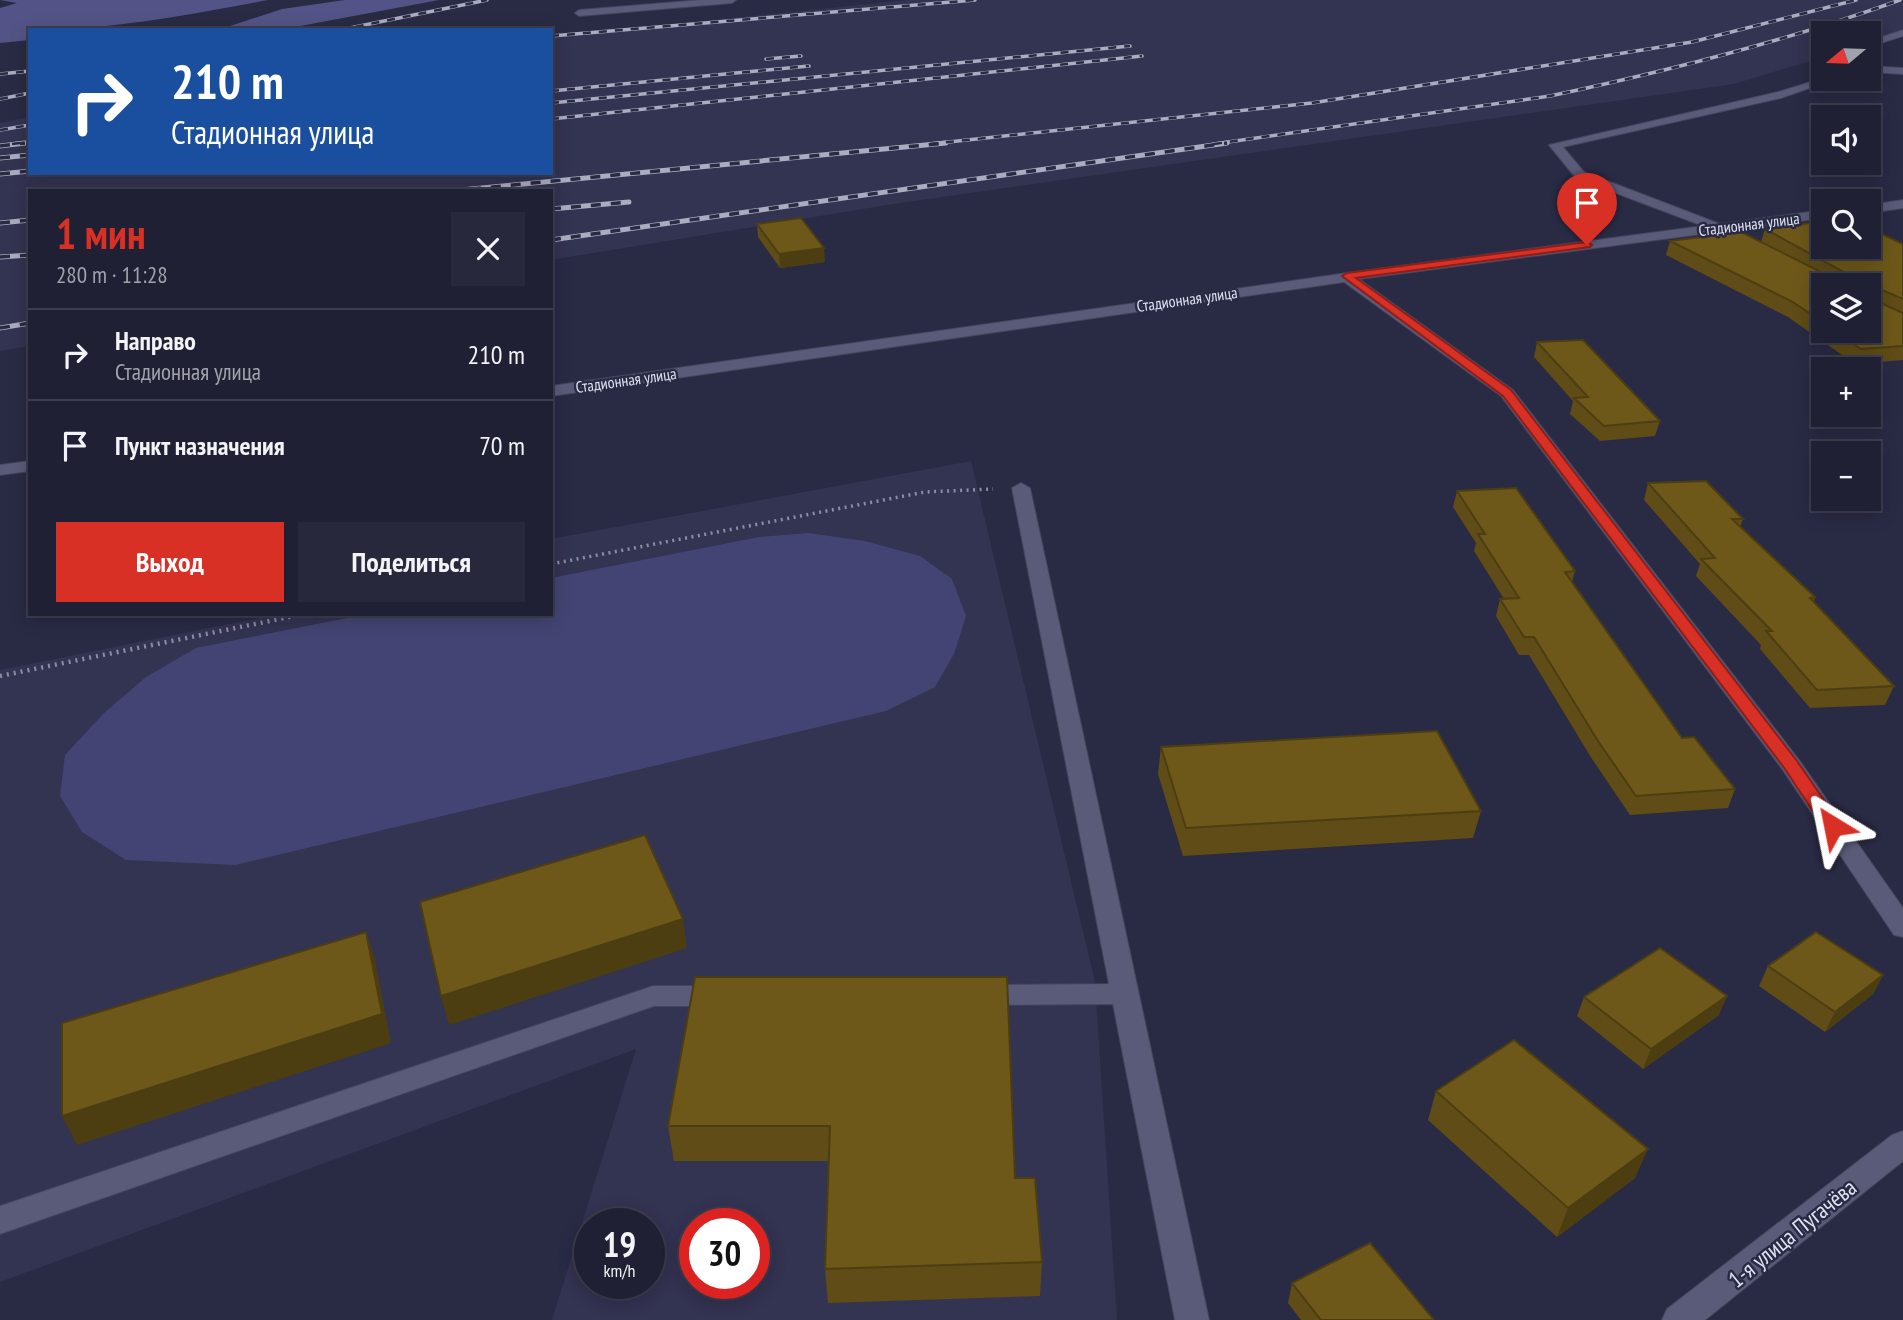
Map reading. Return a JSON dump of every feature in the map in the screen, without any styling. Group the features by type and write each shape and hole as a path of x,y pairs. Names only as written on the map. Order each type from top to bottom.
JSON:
{"street":[{"path":"579,13 732,0"},
{"path":"1881,40 1903,33"},
{"path":"1881,70 1903,71"},
{"path":"1744,240 1720,228 1580,175 1555,145 1781,95 1811,85"},
{"path":"1881,207 1903,204"},
{"name":"Стадионная улица","path":"553,391 1347,276 1811,216"},
{"path":"1347,276 1507,393 1791,765 1903,928"},
{"path":"0,470 28,466"},
{"path":"1021,488 1192,1320"},
{"path":"949,995 1126,994"},
{"path":"0,1220 653,996 744,996"},
{"name":"1-я улица Пугачёва","path":"1679,1320 1903,1144"}],"path":[{"path":"553,564 925,492 1021,488"},
{"path":"0,676 294,616"}],"shaded area":[{"path":"0,0 268,0 120,24 28,28 28,40 0,43 0,8 17,3"},
{"path":"345,0 439,0 290,28 219,28 282,9"},
{"path":"907,0 1903,0 1903,33 1881,40 1881,21 1811,21 1811,61 1734,84 900,203 553,260 553,189 28,189 28,346 0,351 0,123 28,117 28,175 553,175 553,37"},
{"path":"971,461 1095,982 1117,1320 552,1320 574,1249 574,1299 665,1299 665,1208 587,1208 636,1049 0,1282 0,670 269,616 553,616 553,539"},
{"path":"808,533 865,541 920,556 952,579 966,616 954,654 935,687 886,711 235,865 126,860 82,832 60,796 65,755 103,714 146,677 196,648 357,616 553,616 553,578 759,537"}],"building":[{"path":"801,218 824,248 779,254 757,224"},
{"path":"1811,223 1811,254 1765,229"},
{"path":"1741,232 1823,273 1811,273 1811,314 1793,302 1670,241"},
{"path":"1881,234 1903,244 1903,299 1881,290 1881,273 1837,273 1842,271 1820,259 1881,259"},
{"path":"1881,303 1903,313 1903,346 1861,349 1852,343 1881,343"},
{"path":"1583,340 1660,421 1604,426 1574,398 1588,397 1537,342"},
{"path":"1706,481 1743,519 1732,519 1815,597 1810,598 1894,686 1817,690 1766,631 1772,631 1701,559 1715,558 1648,483"},
{"path":"1516,488 1575,571 1565,572 1682,738 1694,737 1735,789 1636,796 1598,741 1534,637 1524,637 1500,599 1519,598 1478,534 1485,534 1457,491"},
{"path":"1437,731 1481,811 1186,828 1161,747"},
{"path":"645,835 683,919 441,996 420,902"},
{"path":"366,932 382,1014 62,1116 62,1023"},
{"path":"1816,932 1883,975 1835,1012 1768,966"},
{"path":"1660,948 1727,996 1651,1049 1584,997"},
{"path":"695,977 1007,977 1015,1178 1035,1178 1042,1262 825,1269 830,1126 668,1126"},
{"path":"1514,1040 1648,1149 1568,1208 1436,1091"},
{"path":"1370,1243 1434,1320 1321,1320 1292,1283"}],"railway":[{"path":"350,28 487,0"},
{"path":"553,36 975,0"},
{"path":"930,144 1312,103 1692,42 1856,0"},
{"path":"1214,144 1550,96 1727,54 1900,0"},
{"path":"553,103 1130,46"},
{"path":"766,59 801,56"},
{"path":"553,119 1142,56"},
{"path":"553,91 809,66"},
{"path":"0,74 28,71"},
{"path":"0,99 28,93"},
{"path":"0,130 28,125"},
{"path":"12,144 28,142"},
{"path":"0,146 25,143"},
{"path":"472,189 946,143"},
{"path":"553,240 1227,143"},
{"path":"0,158 28,155"},
{"path":"0,174 28,171"},
{"path":"553,209 629,202"},
{"path":"0,223 28,220"},
{"path":"0,257 28,255"},
{"path":"0,328 28,323"}],"route":[{"path":"1587,245 1347,276 1507,393 1791,765 1833,826"}]}
